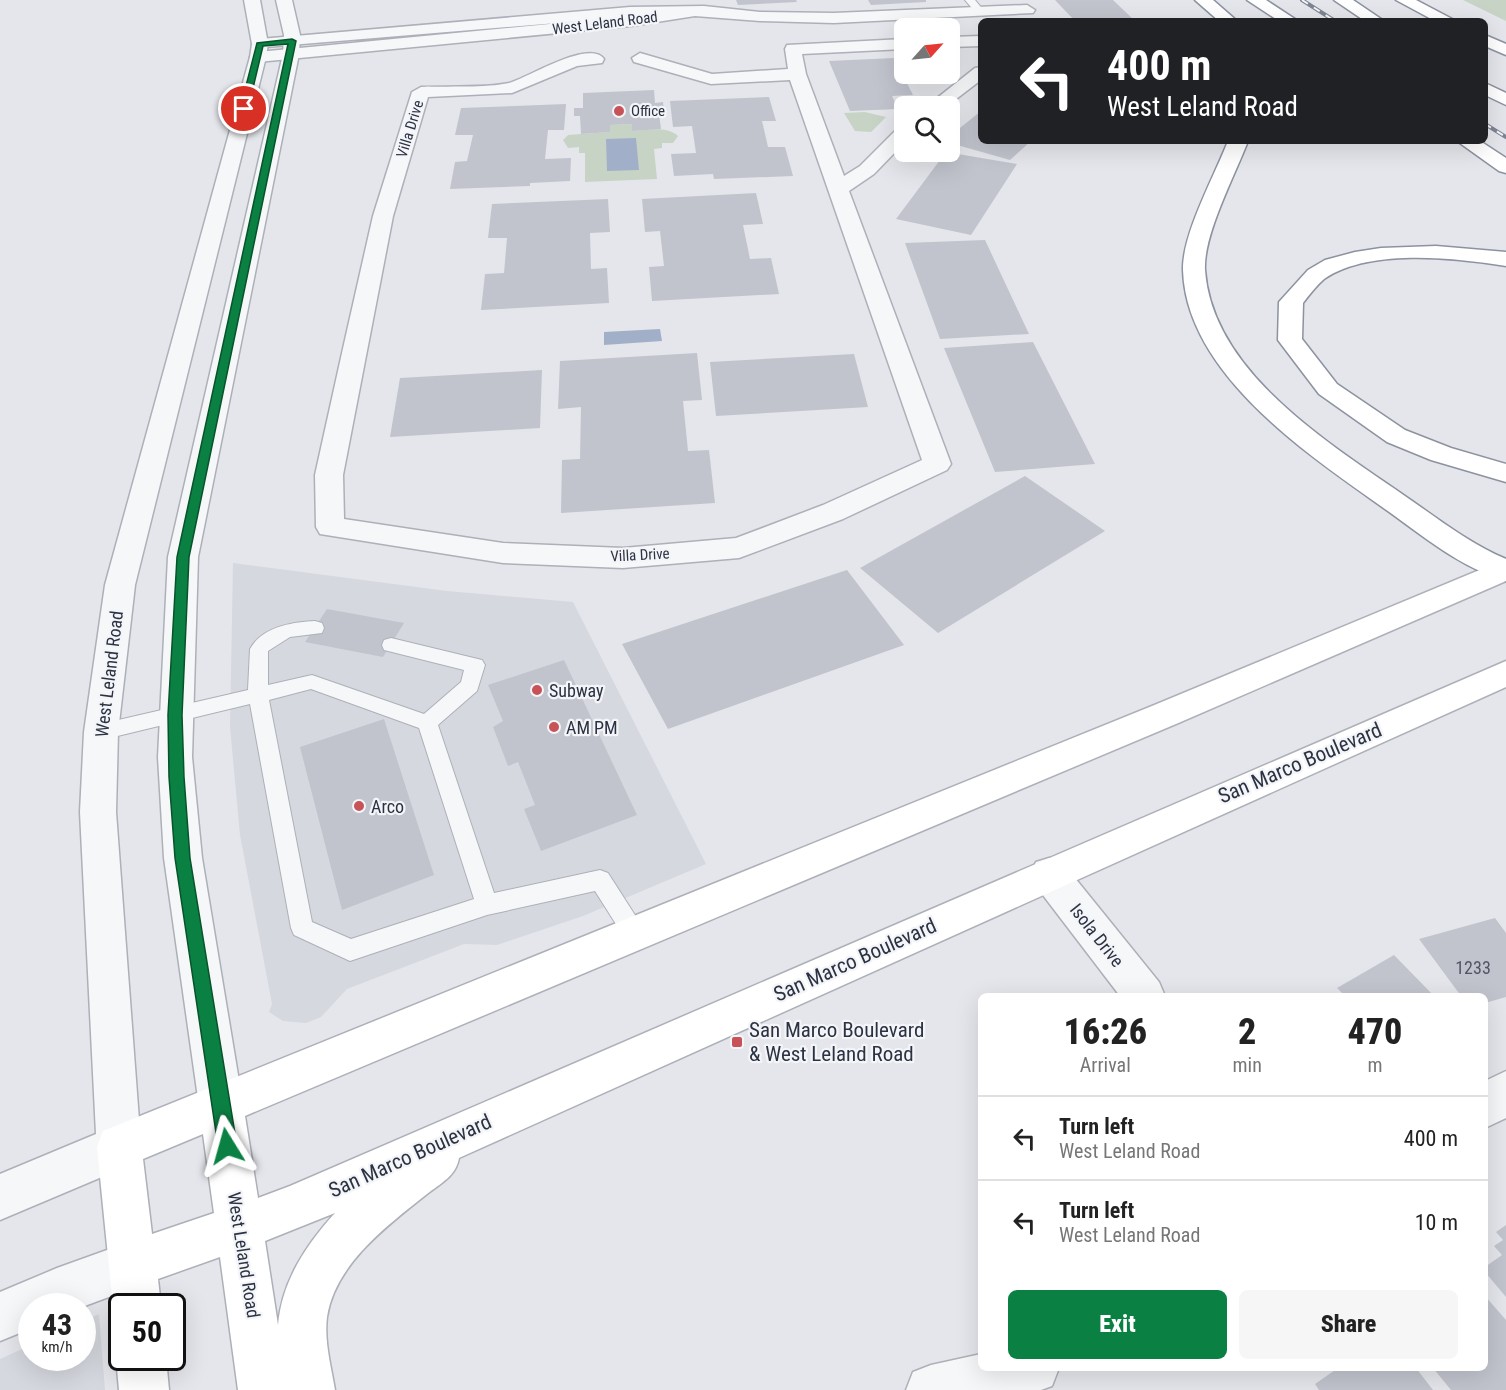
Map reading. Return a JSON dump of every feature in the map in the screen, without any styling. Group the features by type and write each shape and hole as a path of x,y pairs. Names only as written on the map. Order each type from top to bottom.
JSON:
{"main road":[{"path":"1203,0 1225,18"},
{"path":"1255,0 1285,18"},
{"path":"1342,0 1371,18"},
{"path":"1404,0 1442,18"},
{"path":"1488,41 1506,50"},
{"path":"1238,144 1199,241 1194,268 1197,296 1210,329 1233,365 1263,400 1305,437 1447,540 1505,570"},
{"path":"1472,144 1506,167"},
{"path":"1506,259 1418,251 1364,257 1336,265 1317,274 1291,302 1290,339 1328,389 1396,436 1441,454 1506,473"},
{"path":"119,1146 1164,715 1505,570"},
{"name":"San Marco Boulevard","path":"134,1286 240,1227 294,1208 1506,674"},
{"name":"West Leland Road","path":"221,1105 263,1390"},
{"path":"310,1390 302,1337 303,1314 312,1285 331,1252 356,1224 401,1185 486,1123"},
{"name":"West Leland Road","path":"119,1146 134,1286"},
{"path":"142,1371 144,1390"}],"street":[{"name":"West Leland Road","path":"119,1146 98,812 102,732 120,585 259,51 252,0"},
{"name":"West Leland Road","path":"221,1105 183,858 175,756 183,557 292,48 284,0"},
{"path":"837,0 847,17"},
{"name":"West Leland Road","path":"940,18 975,6 1026,10"},
{"name":"West Leland Road","path":"259,51 292,48 609,51 630,17 714,10 767,17 847,17 894,20"},
{"path":"556,69 561,55 609,51 630,17"},
{"path":"960,42 978,41"},
{"path":"797,74 793,49 894,44"},
{"name":"Villa Drive","path":"609,51 711,78 797,74 937,464 833,512 739,548 623,558 503,553 330,528 328,475 383,216 421,92 512,88 556,69 609,51"},
{"path":"949,96 978,74"},
{"path":"838,189 867,170 894,143"},
{"name":"Isola Drive","path":"1049,874 1143,993"},
{"path":"1488,1104 1506,1093"},
{"path":"0,1197 119,1146"},
{"name":"San Marco Boulevard","path":"0,1317 57,1292 134,1286"},
{"path":"931,1390 1020,1371"}],"lane":[{"path":"315,628 295,628 273,635 259,649 258,695 302,928 350,950 487,905 600,880 634,933"},
{"path":"391,645 475,665 470,686 427,723"},
{"path":"102,732 312,682 427,723"},
{"path":"427,723 487,905"}],"shaded area":[{"path":"233,563 447,591 573,602 706,864 583,916 497,945 464,944 347,989 321,1017 306,1023 283,1021 269,1012 272,1004 240,835 230,727"},
{"path":"99,1314 105,1390 0,1390 0,1359 18,1351 18,1371 96,1371 96,1315"}],"green space":[{"path":"1463,0 1506,0 1506,21"},
{"path":"865,112 886,117 871,132 855,131 844,113"},
{"path":"632,124 632,131 663,130 678,136 673,143 662,143 662,148 654,149 657,179 585,182 585,153 579,153 579,147 568,148 563,140 568,135 609,132 610,125"}],"water":[{"path":"636,138 639,170 607,171 606,139"},
{"path":"660,329 662,341 604,345 604,332"}],"building":[{"path":"736,0 796,0 797,2 738,5"},
{"path":"868,0 926,0 926,2 871,5"},
{"path":"1055,0 1113,0 1132,18 1072,18"},
{"path":"894,58 894,84 907,84 913,95 892,96 894,109 850,111 829,61"},
{"name":"Office","path":"654,90 655,103 663,102 664,113 659,114 661,129 632,131 632,124 610,125 610,132 581,134 580,116 574,116 574,108 583,108 583,93"},
{"path":"769,97 776,121 762,121 768,147 785,147 793,176 714,179 713,174 674,176 671,154 696,153 692,126 673,127 670,101"},
{"path":"566,104 564,130 548,130 545,159 571,158 570,181 530,183 530,186 450,189 455,162 467,161 473,135 455,135 461,108"},
{"path":"978,113 978,144 1028,144 1010,160 960,146 960,128"},
{"path":"960,154 1017,164 971,235 896,219 939,162 960,162"},
{"path":"756,193 763,224 743,225 750,259 771,258 779,294 652,301 649,267 664,266 660,231 645,232 642,199"},
{"path":"608,199 610,232 590,233 591,269 607,268 609,303 481,310 485,274 504,273 507,238 488,238 492,204"},
{"path":"985,240 1029,334 940,339 905,243"},
{"path":"1033,342 1095,464 995,472 944,348"},
{"path":"697,353 702,400 683,401 688,451 709,450 715,503 561,513 562,460 580,459 581,407 558,409 560,361"},
{"path":"854,354 868,407 716,416 710,362"},
{"path":"542,370 540,428 390,437 400,378"},
{"path":"1025,476 1105,531 938,633 860,568"},
{"path":"847,570 904,645 668,729 622,644"},
{"path":"327,609 404,623 383,657 305,642"},
{"path":"564,660 637,815 541,851 524,809 535,805 518,762 508,766 493,727 503,721 488,685"},
{"path":"384,719 434,875 342,910 300,747"},
{"path":"1495,918 1506,933 1506,997 1488,1002 1488,993 1459,993 1419,939"},
{"path":"1394,955 1431,993 1342,993 1337,988"},
{"path":"1506,1225 1506,1297 1488,1276 1488,1265 1502,1255 1494,1246 1503,1240 1496,1232"},
{"path":"1488,1299 1506,1320 1506,1390 1451,1390 1435,1371 1488,1371"},
{"path":"1334,1371 1418,1371 1433,1390 1319,1390 1315,1384"}],"railway":[{"path":"1302,0 1330,18"},
{"path":"1488,126 1506,137"}],"place":[{"name":"Office","path":"619,111"},
{"name":"Subway","path":"537,690"},
{"name":"AM PM","path":"554,727"},
{"name":"Arco","path":"359,806"},
{"name":"San Marco Boulevard & West Leland Road","path":"737,1042"}],"route":[{"path":"227,1146 183,858 175,756 183,557 292,41 260,44 244,109"}]}
